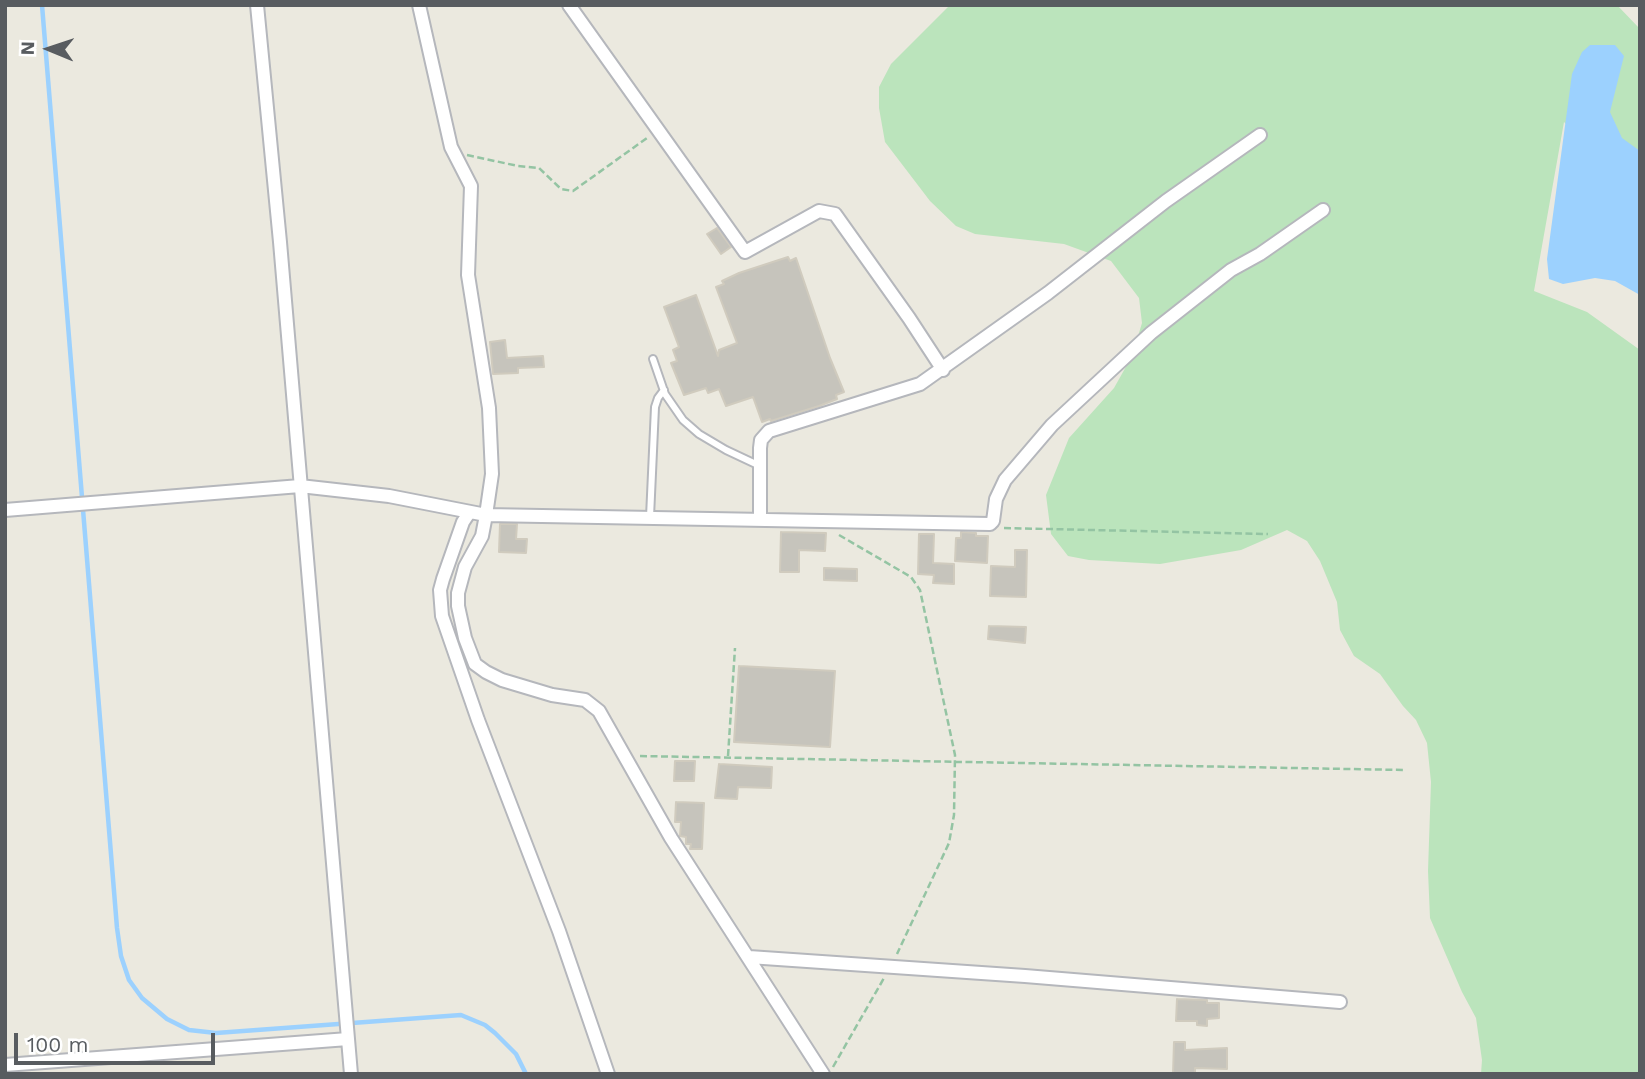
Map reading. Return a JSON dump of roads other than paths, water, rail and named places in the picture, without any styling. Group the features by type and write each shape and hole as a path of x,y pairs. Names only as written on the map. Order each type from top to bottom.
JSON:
{"street":[{"path":"257,5 280,242 351,1074"},
{"path":"419,5 448,135 471,186 468,275 489,408 492,474 482,536 465,568 458,593 460,622 475,664 502,680 552,695 585,700 599,711 671,838 823,1074"},
{"path":"569,5 745,252 819,211 835,214 943,370"},
{"path":"760,520 761,440 769,431 912,388 943,370 1166,201 1260,135"},
{"path":"5,510 300,486 389,496 486,515 992,523 996,499 1005,480 1052,425 1151,333 1231,270 1260,254 1323,210"},
{"path":"469,513 463,522 440,590 442,616 478,720 559,931 608,1074"},
{"path":"749,957 1340,1002"},
{"path":"5,1065 348,1040"}],"lane":[{"path":"653,359 664,390 683,420 699,434 760,466"},
{"path":"650,517 655,408 657,398 664,390"}],"water":[{"path":"1590,45 1615,45 1624,56 1610,112 1622,138 1640,151 1640,295 1615,281 1595,278 1563,284 1549,279 1547,259 1572,74 1582,52"}],"waterway":[{"path":"42,5 117,928 121,956 129,980 142,998 167,1019 189,1030 216,1033 461,1015 485,1025 495,1033 516,1054 526,1074"}]}
